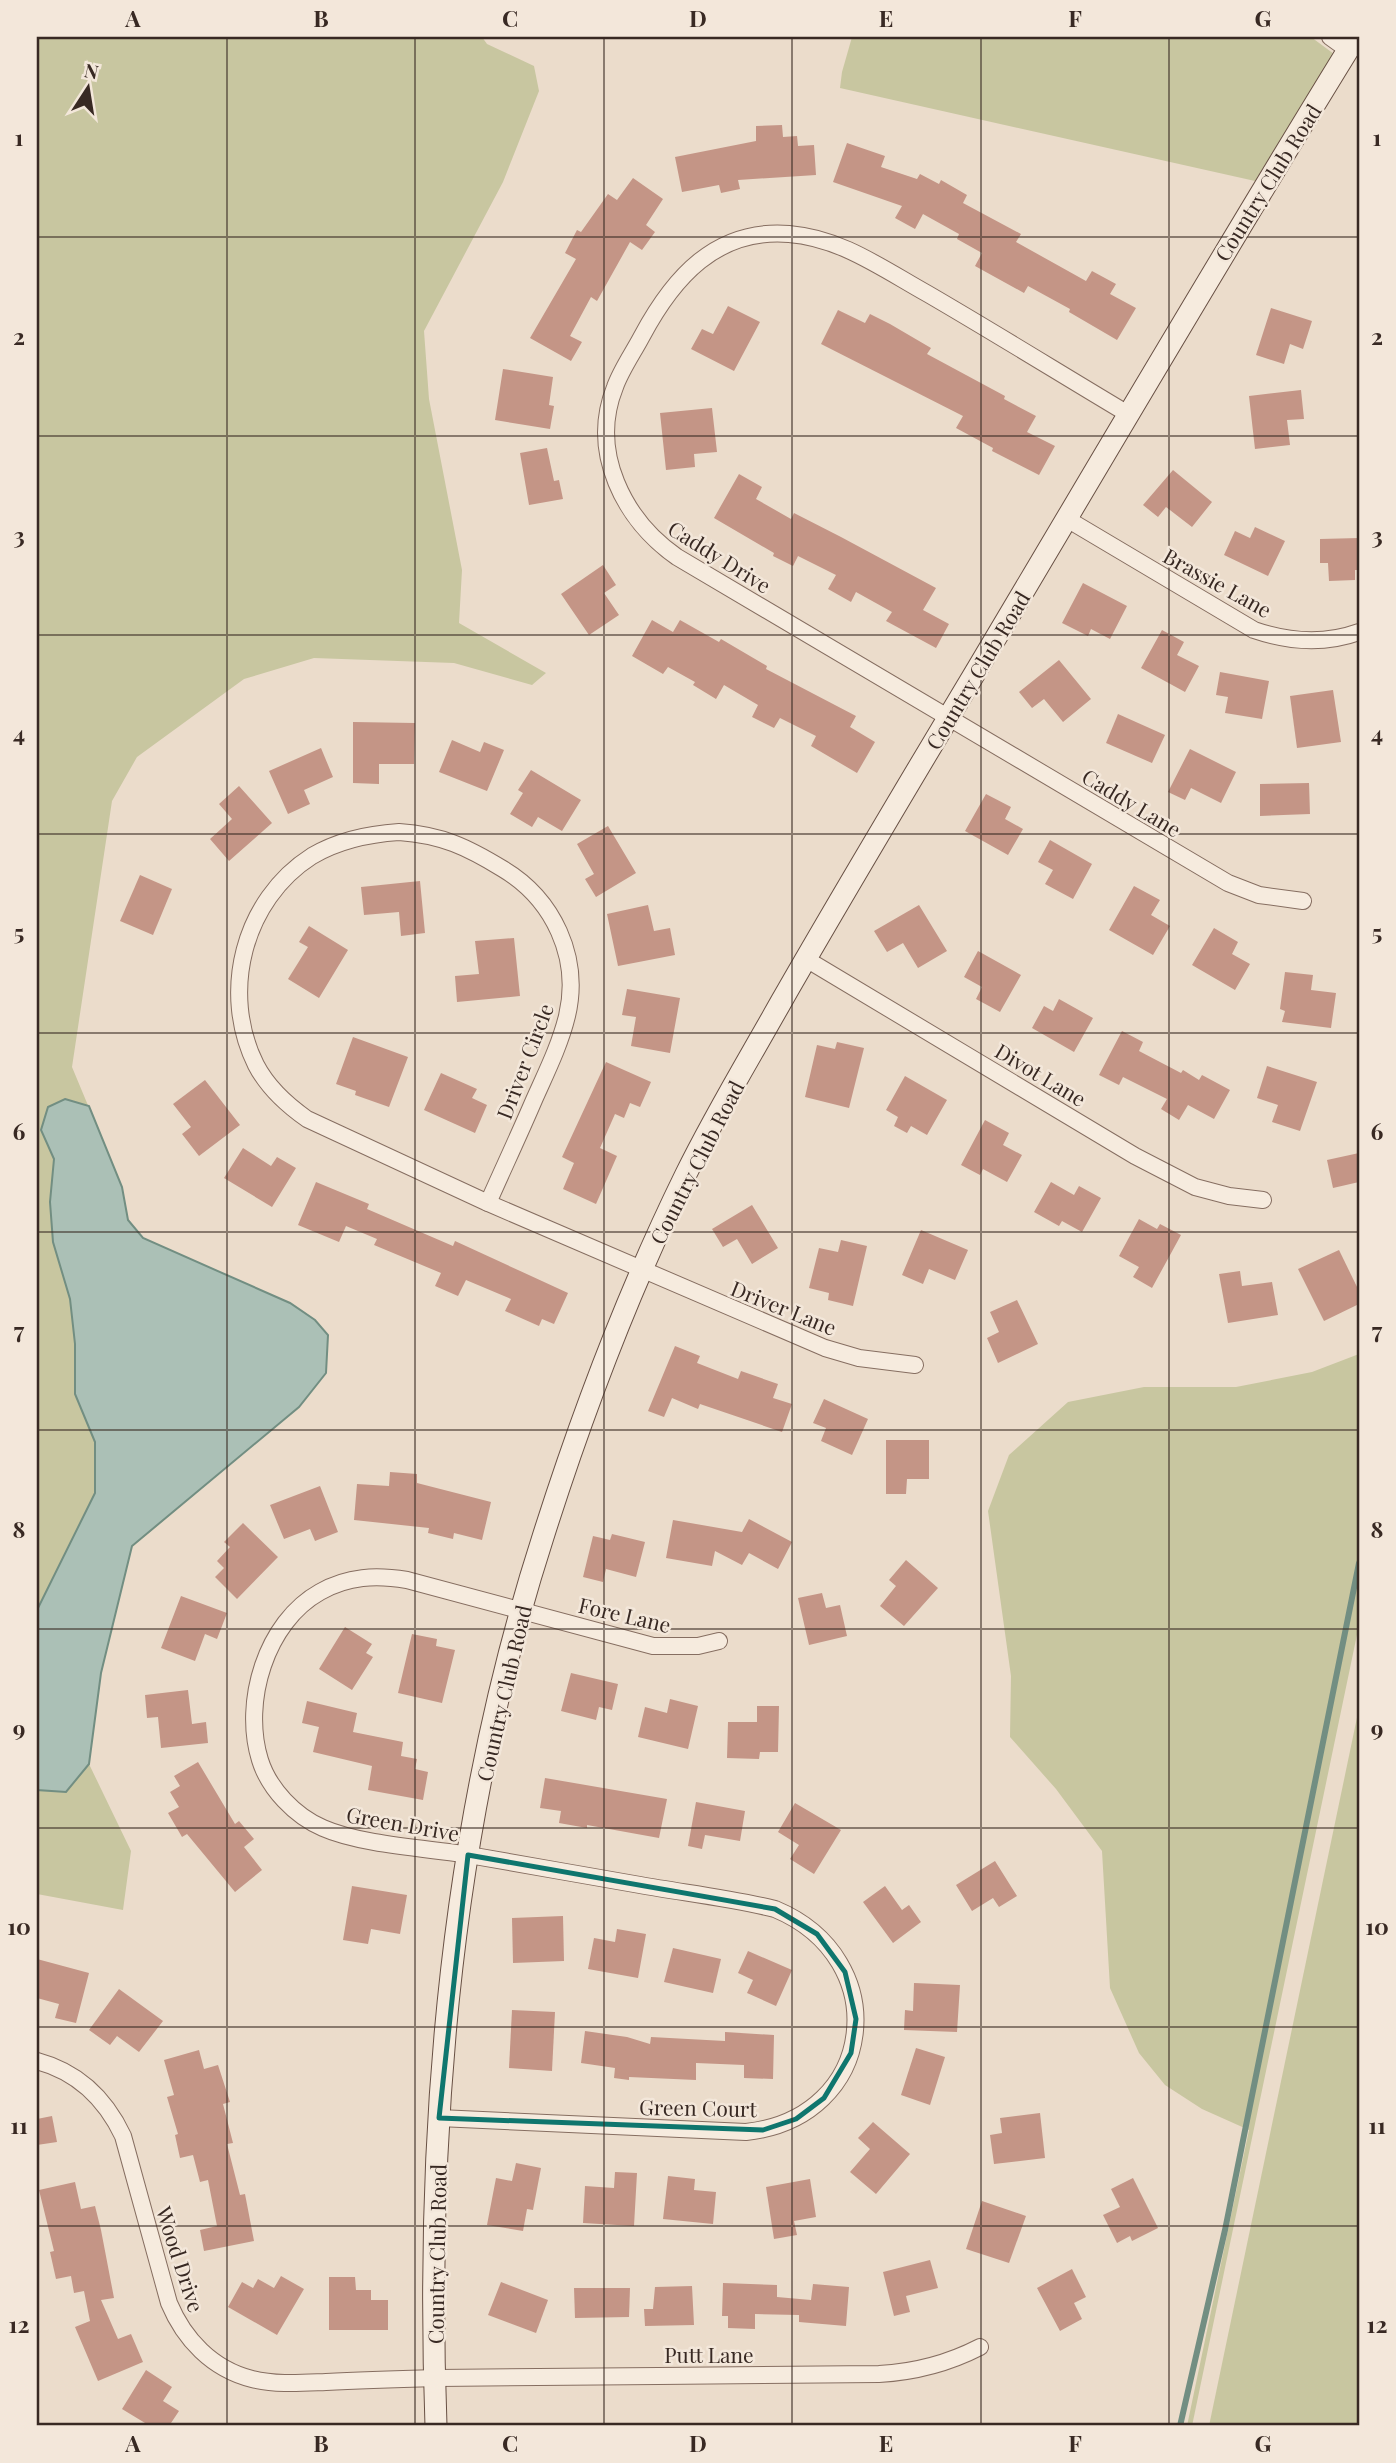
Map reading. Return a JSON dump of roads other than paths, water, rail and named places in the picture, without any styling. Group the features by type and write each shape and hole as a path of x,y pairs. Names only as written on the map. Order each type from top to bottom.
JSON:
{"street":[{"path":"1330,37 1353,43"},
{"name":"Country Club Road","path":"436,2426 433,2249 439,2118 451,1987 468,1855 487,1755 522,1610 542,1538 585,1415 642,1271 687,1173 725,1100 1223,253 1353,43"},
{"name":"Caddy Drive","path":"948,718 677,557 661,546 634,518 620,492 610,464 607,425 615,387 652,317 681,277 717,248 772,234 814,236 841,245 984,326 1128,414"},
{"name":"Brassie Lane","path":"1067,519 1254,630 1309,642 1359,632"},
{"name":"Caddy Lane","path":"948,718 1228,883 1259,895 1303,901"},
{"name":"Driver Circle","path":"488,1203 540,1088 568,1015 569,962 558,928 550,913 527,886 468,848 446,839 399,832 352,838 331,846 312,856 278,885 254,921 246,942 241,963 240,997 245,1037 256,1065 278,1095 307,1119 488,1203 642,1271"},
{"name":"Divot Lane","path":"806,959 1135,1156 1195,1186 1228,1196 1263,1200"},
{"name":"Driver Lane","path":"642,1271 825,1348 859,1358 915,1365"},
{"name":"Green Drive","path":"468,1855 342,1836 300,1815 270,1781 260,1760 255,1707 260,1681 269,1649 281,1628 297,1609 323,1590 346,1581 383,1576 522,1610"},
{"name":"Fore Lane","path":"522,1610 653,1646 686,1647 719,1641"},
{"name":"Green Court","path":"439,2118 746,2132 763,2130 796,2119 824,2098 844,2070 854,2036 854,2003 845,1972 828,1945 790,1916 760,1906 468,1855"},
{"name":"Wood Drive","path":"37,2061 52,2065 83,2082 98,2095 115,2119 123,2136 169,2303 184,2332 206,2356 235,2373 267,2382 434,2378"},
{"name":"Putt Lane","path":"434,2378 892,2373 931,2367 980,2347"}],"waterway":[{"path":"1180,2426 1225,2230 1359,1563"}]}
